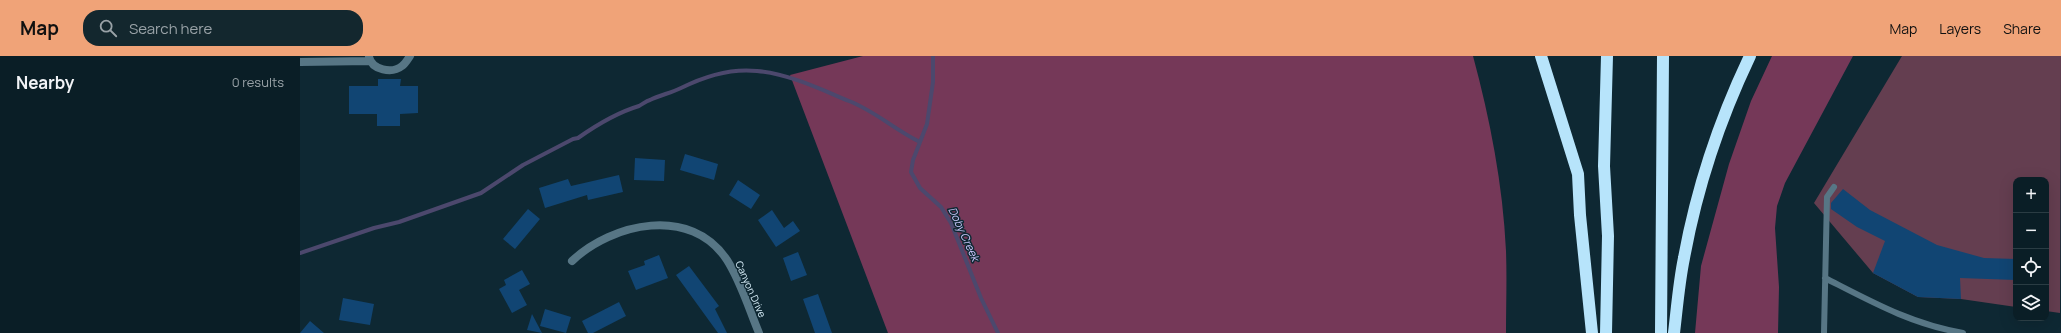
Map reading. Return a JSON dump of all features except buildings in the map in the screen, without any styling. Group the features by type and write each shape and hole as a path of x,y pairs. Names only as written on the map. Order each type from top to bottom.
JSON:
{"highway":[{"path":"1540,56 1578,174 1580,215 1592,333"},
{"path":"1606,333 1608,236 1604,166 1607,56"},
{"path":"1661,333 1663,56"},
{"path":"1674,333 1683,259 1709,157 1729,100 1750,56"}],"street":[{"path":"300,62 369,58 379,68 386,70 401,67 410,56"},
{"name":"Canyon Drive","path":"572,261 585,249 600,240 625,231 659,225 685,229 709,242 727,261 759,333"}],"lane":[{"path":"1824,333 1827,197 1834,187"},
{"path":"1825,278 1887,311 1942,329 1963,333"}],"shaded area":[{"path":"863,56 1473,56 1495,152 1502,202 1506,251 1506,333 888,333 790,75"},
{"path":"1772,56 1853,56 1785,183 1777,206 1775,228 1779,287 1778,333 1695,333 1701,266 1729,164 1751,101"},
{"path":"1902,56 2061,56 2060,313 2049,311 2049,177 2013,177 2013,307 1961,299 1918,297 1873,273 1814,203"}],"waterway":[{"name":"Doby Creek","path":"933,56 933,82 927,124 913,160 911,172 920,188 941,207 951,223 981,298 998,333"},
{"path":"300,253 374,228 399,222 481,193 523,165 573,139 578,138 599,124 615,116 649,100 699,80 727,72 747,70 757,71 781,75 793,79 858,105 920,142"}]}
